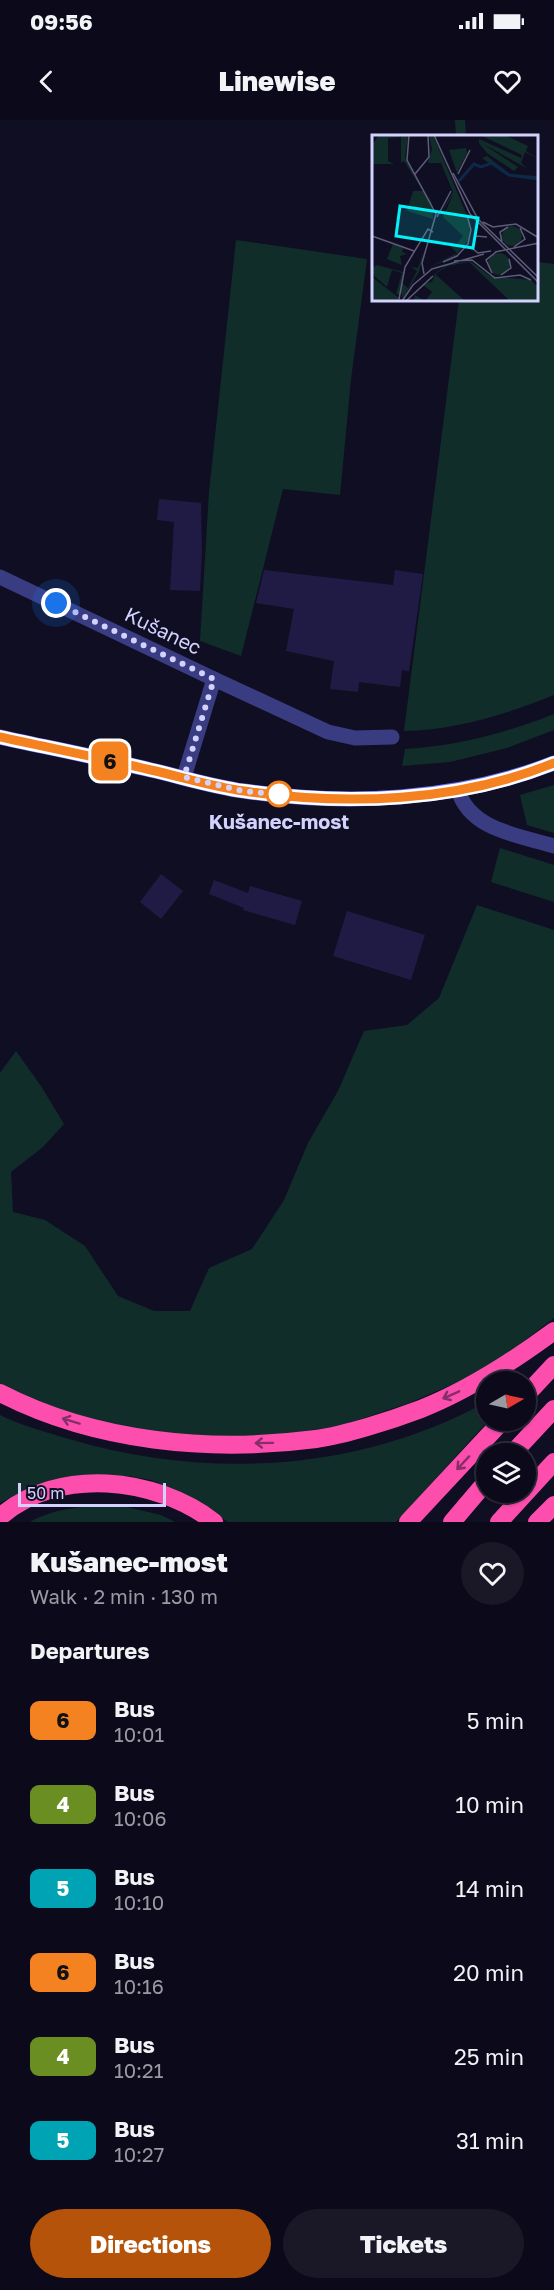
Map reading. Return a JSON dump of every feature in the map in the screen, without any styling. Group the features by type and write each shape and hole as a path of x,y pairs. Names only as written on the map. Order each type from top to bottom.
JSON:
{"highway":[{"path":"0,1393 22,1404 117,1434 174,1442 273,1443 318,1439 420,1409 464,1390 515,1360 554,1331"},
{"path":"536,1384 554,1365"},
{"path":"522,1443 554,1409"},
{"path":"408,1522 492,1431"},
{"path":"498,1522 554,1462"},
{"path":"0,1517 10,1508 46,1492 91,1483 129,1484 166,1495 199,1510 214,1522"},
{"path":"452,1522 476,1494"},
{"path":"537,1522 554,1505"}],"main road":[{"path":"0,737 243,791 339,799 384,798 458,789 507,778 554,763"}],"street":[{"name":"Kušanec","path":"0,577 214,679 184,777"},
{"path":"214,679 328,732 355,738 392,737"},
{"path":"458,789 462,802 473,815 489,825 554,846"}],"green space":[{"path":"455,120 465,120 466,135 456,135"},
{"path":"236,240 367,259 351,379 340,495 283,489 241,656 200,641 209,492"},
{"path":"539,262 554,264 554,695 481,720 443,728 404,731 459,302 539,302"},
{"path":"554,714 554,730 507,748 450,762 402,766 405,749 481,738"},
{"path":"554,785 554,833 527,825 520,795"},
{"path":"500,848 554,865 554,902 491,882"},
{"path":"477,905 554,930 554,1318 486,1370 476,1371 476,1374 409,1403 340,1426 264,1437 210,1438 120,1427 65,1413 0,1385 0,1073 16,1051 64,1124 43,1147 11,1172 13,1212 45,1220 85,1246 118,1296 154,1311 190,1311 209,1268 252,1249 284,1200 308,1143 338,1091 364,1031 407,1025 439,998"},
{"path":"476,1407 476,1431 479,1431 396,1522 228,1522 199,1502 174,1490 151,1480 128,1476 99,1475 26,1490 0,1503 0,1415 69,1439 121,1452 174,1460 228,1464 281,1462 334,1455 387,1443 437,1425"},
{"path":"118,1505 161,1515 175,1522 30,1522 61,1510"}],"building":[{"path":"159,499 201,503 200,591 170,590 174,522 157,520"},
{"path":"264,570 393,585 395,570 423,574 409,671 402,670 400,687 359,682 358,692 330,689 334,661 286,651 294,609 256,603"},
{"path":"161,874 183,891 161,919 140,902"},
{"path":"214,880 248,893 250,886 302,901 295,925 243,910 244,908 209,894"},
{"path":"347,911 425,935 411,980 333,956"}],"bus line":[{"name":"6","path":"0,737 243,791 339,799 419,795 474,787 554,763"}],"place":[{"name":"Kušanec-most","path":"279,794"}],"route":[{"path":"56,603 214,679 184,777 243,791 282,795 279,794"}]}
